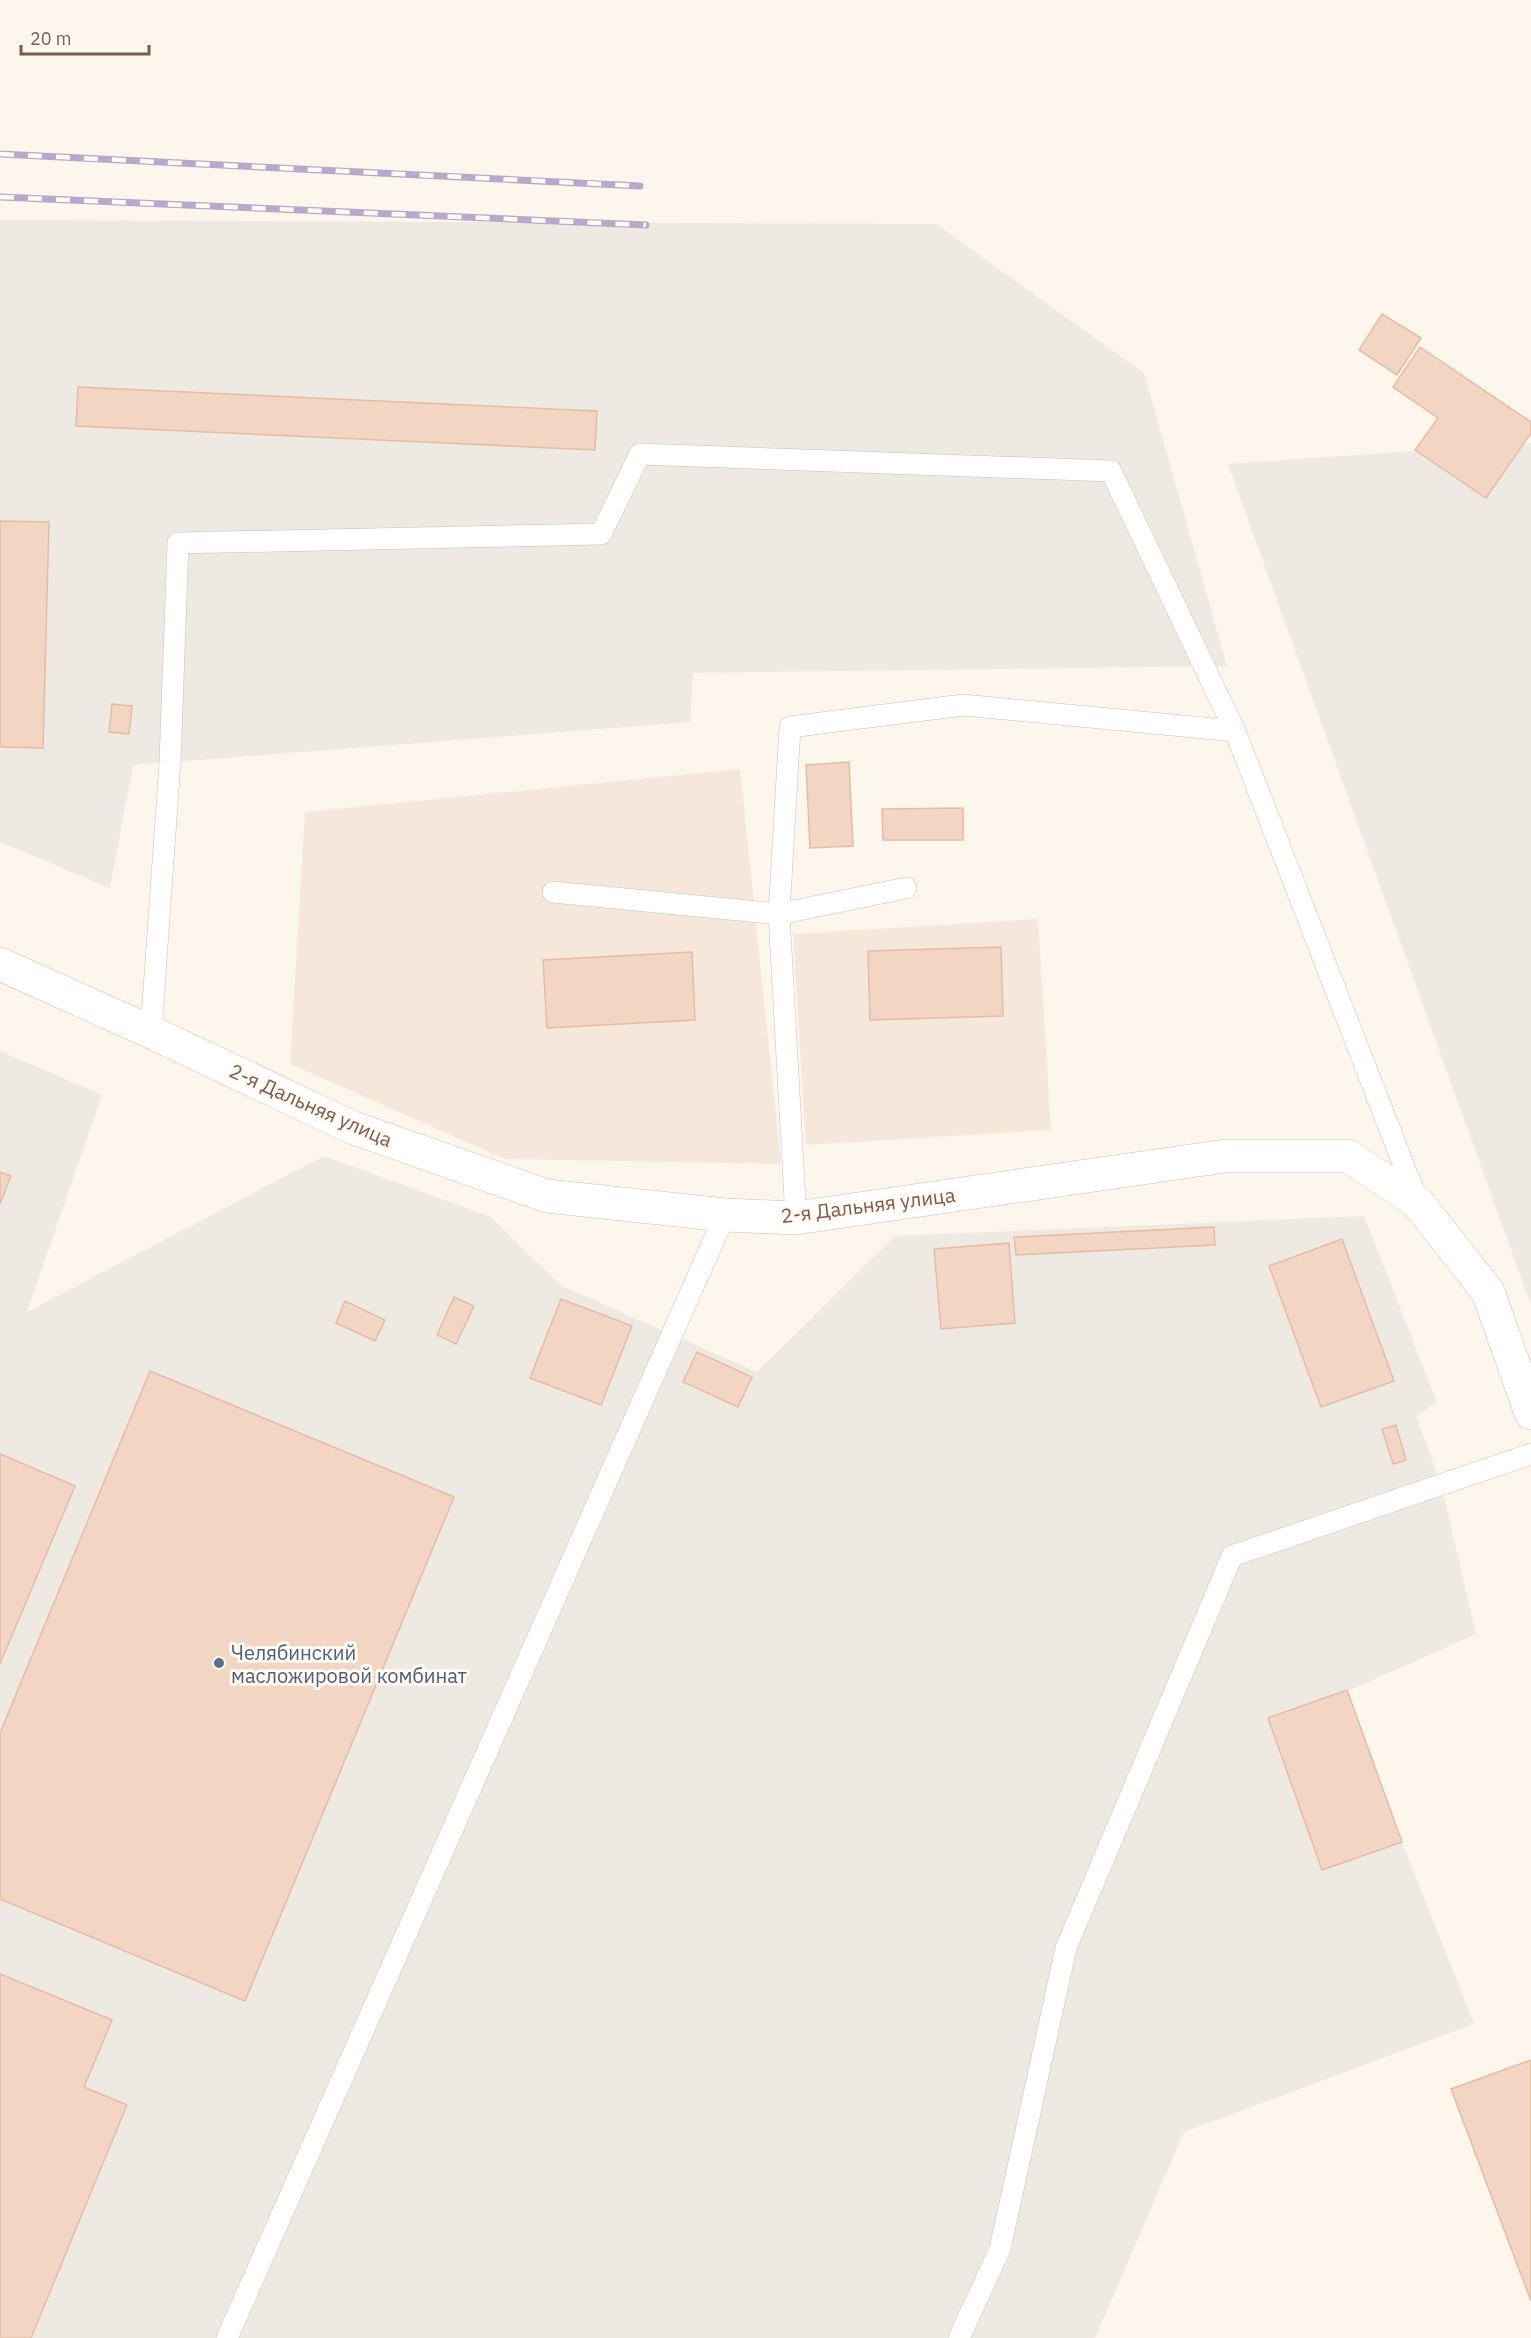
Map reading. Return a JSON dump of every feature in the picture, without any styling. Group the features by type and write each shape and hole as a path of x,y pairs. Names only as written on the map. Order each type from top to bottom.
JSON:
{"street":[{"name":"2-я Дальняя улица","path":"0,964 151,1032 351,1127 547,1196 725,1215 796,1218 1225,1156 1348,1156 1418,1203 1488,1292 1531,1413"}],"lane":[{"path":"151,1032 170,762 178,543 601,534 640,454 1111,471 1235,731 1418,1203"},
{"path":"796,1218 779,914 790,727 963,705 1235,731"},
{"path":"553,892 779,914 906,888"},
{"path":"227,2338 725,1215"},
{"path":"959,2338 1000,2249 1066,1948 1232,1556 1531,1454"}],"shaded area":[{"path":"0,220 936,224 1144,373 1227,666 693,673 690,722 133,765 110,888 0,842"},
{"path":"1531,443 1531,1305 1228,464"},
{"path":"740,769 781,1164 505,1159 290,1064 305,812"},
{"path":"1038,919 1051,1130 806,1145 793,934"},
{"path":"0,1051 102,1095 27,1312 324,1156 491,1217 560,1285 757,1372 895,1236 1364,1216 1437,1402 1416,1416 1441,1484 1476,1634 1348,1691 1402,1842 1474,2024 1184,2132 1095,2338 0,2338"}],"building":[{"path":"1382,314 1421,338 1397,375 1359,350"},
{"path":"1420,347 1531,422 1531,433 1486,498 1415,450 1438,418 1393,387"},
{"path":"78,387 597,411 595,450 76,426"},
{"path":"0,521 49,522 43,748 0,747"},
{"path":"112,704 132,706 129,734 109,732"},
{"path":"849,762 853,846 810,848 806,765"},
{"path":"963,808 963,840 883,840 882,809"},
{"path":"1001,947 1003,1016 870,1020 868,951"},
{"path":"692,952 695,1020 547,1028 543,960"},
{"path":"0,1172 11,1176 0,1204"},
{"path":"1214,1227 1215,1245 1016,1255 1014,1237"},
{"path":"1342,1239 1394,1381 1321,1407 1269,1266"},
{"path":"1009,1243 1015,1323 941,1329 934,1249"},
{"path":"454,1297 474,1306 456,1344 437,1335"},
{"path":"561,1299 632,1326 601,1405 530,1378"},
{"path":"345,1301 385,1320 375,1341 336,1323"},
{"path":"697,1352 752,1377 738,1407 683,1382"},
{"path":"150,1371 454,1497 245,2001 0,1899 0,1733"},
{"path":"1396,1425 1406,1460 1393,1464 1382,1429"},
{"path":"0,1454 75,1486 0,1664"},
{"path":"1347,1690 1402,1842 1322,1870 1268,1718"},
{"path":"0,1974 112,2020 84,2087 127,2105 31,2338 0,2338"},
{"path":"1531,2060 1531,2301 1451,2089"}],"railway":[{"path":"0,154 640,186"},
{"path":"0,197 646,225"}],"place":[{"name":"Челябинский масложировой комбинат","path":"219,1663"}]}
